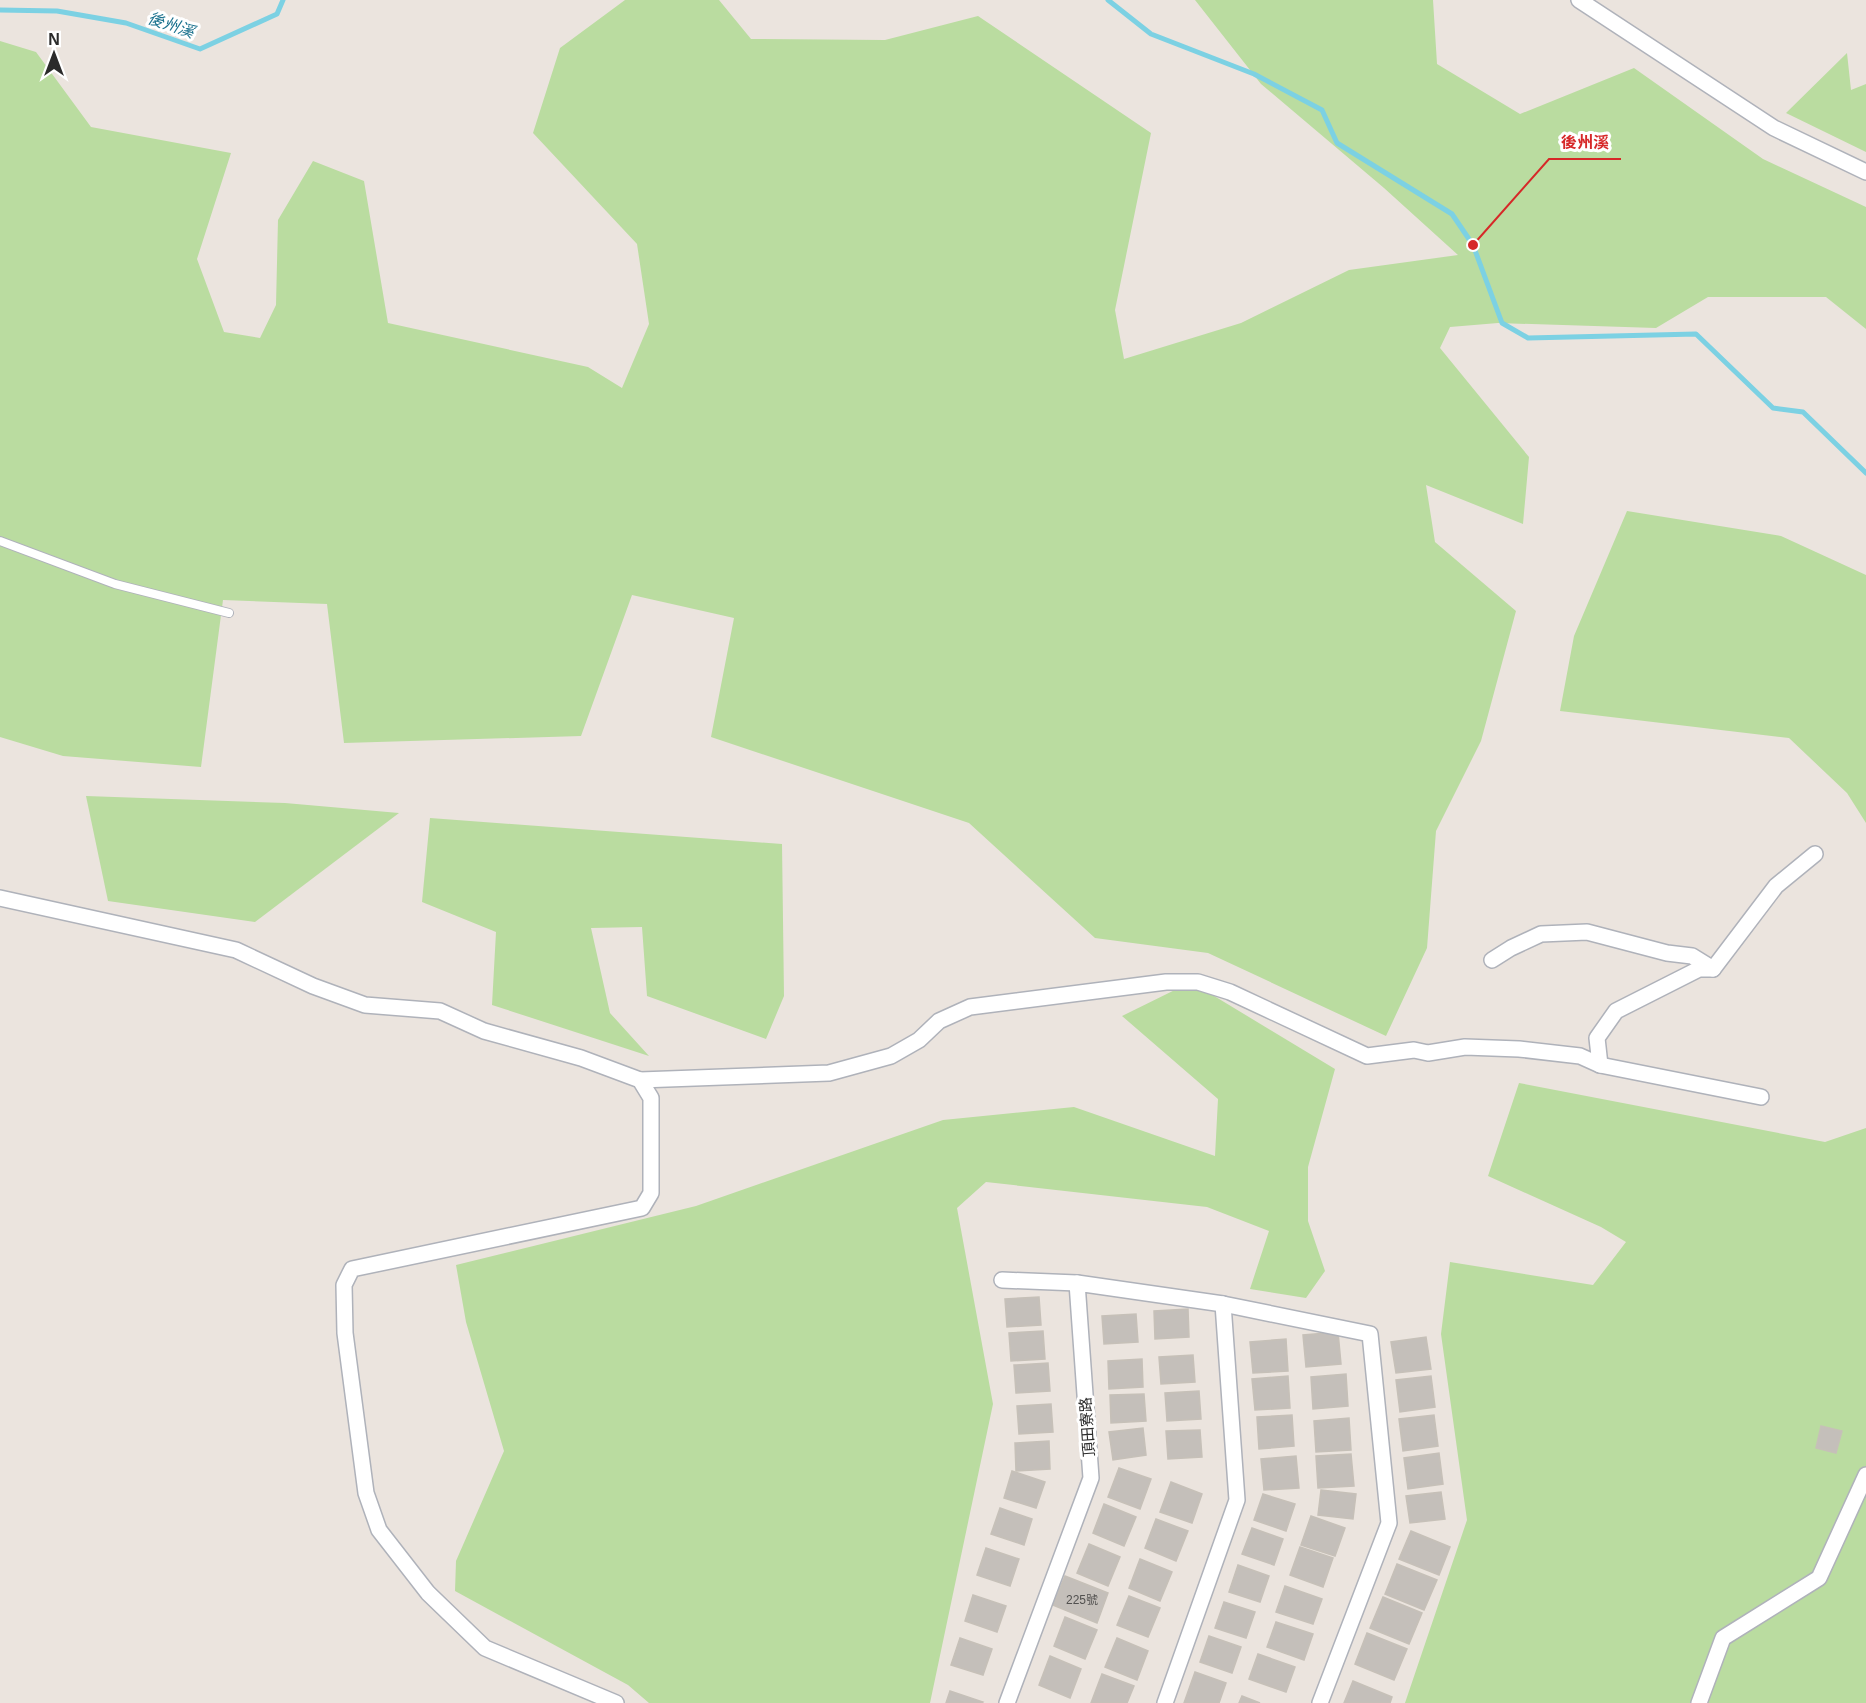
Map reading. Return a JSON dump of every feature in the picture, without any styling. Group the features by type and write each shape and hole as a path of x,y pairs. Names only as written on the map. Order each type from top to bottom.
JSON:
{"street":[{"path":"1579,0 1774,128 1866,172"},
{"path":"1713,969 1776,886 1815,854"},
{"path":"0,898 236,950 313,986 365,1005 440,1011 484,1031 581,1058 640,1080 830,1073 891,1056 919,1040 939,1021 970,1007 1166,982 1198,982 1230,992 1366,1056 1414,1050 1428,1053 1465,1047 1519,1049 1580,1056 1600,1065 1761,1097"},
{"path":"1491,960 1541,934 1587,932 1667,953 1692,956 1713,969"},
{"path":"1600,1065 1597,1038 1616,1011 1699,969 1713,969"},
{"path":"616,1703 485,1648 428,1593 379,1530 366,1493 345,1333 344,1285 352,1269 642,1208 651,1193 651,1098 640,1080"},
{"path":"1002,1280 1077,1283 1222,1304 1371,1334 1389,1523 1320,1703"},
{"name":"頂田寮路","path":"1007,1703 1091,1478 1077,1283"},
{"path":"1165,1703 1237,1500 1222,1304"},
{"path":"1699,1703 1723,1638 1819,1578 1866,1474"}],"lane":[{"path":"0,541 115,584 229,613"}],"green space":[{"path":"625,0 719,0 751,39 885,40 978,16 1151,133 1115,310 1124,359 1241,323 1349,270 1458,255 1384,188 1261,84 1195,0 1433,0 1437,64 1520,114 1634,68 1763,159 1866,207 1866,329 1826,297 1708,297 1656,328 1498,323 1450,327 1440,348 1529,457 1523,524 1426,485 1435,542 1516,611 1481,741 1436,831 1427,948 1386,1036 1208,953 1095,938 969,823 711,737 734,618 632,595 581,736 344,743 327,604 223,600 201,767 63,756 0,737 0,41 36,52 91,127 231,153 197,259 224,332 260,338 276,305 278,220 313,161 364,181 388,323 588,367 622,388 649,324 637,244 533,133 560,48"},
{"path":"1847,53 1851,90 1866,84 1866,152 1786,113"},
{"path":"1627,511 1781,536 1866,575 1866,823 1847,793 1789,738 1560,711 1574,636"},
{"path":"86,796 285,803 399,813 255,922 108,901"},
{"path":"430,818 782,844 784,996 766,1039 647,996 642,927 591,928 610,1013 649,1056 492,1005 496,932 422,902"},
{"path":"1191,982 1335,1069 1308,1167 1308,1221 1325,1271 1306,1298 1250,1289 1269,1231 1207,1207 986,1182 957,1208 993,1404 930,1703 649,1703 628,1685 455,1591 456,1561 504,1451 466,1322 456,1265 696,1206 943,1120 1074,1107 1215,1156 1218,1099 1122,1016"},
{"path":"1519,1083 1825,1142 1866,1128 1866,1703 1405,1703 1467,1520 1441,1334 1450,1262 1593,1285 1626,1242 1601,1227 1488,1176"}],"building":[{"path":"1039,1297 1041,1325 1007,1327 1005,1299"},
{"path":"1188,1309 1189,1337 1155,1339 1154,1311"},
{"path":"1136,1314 1138,1342 1104,1344 1102,1316"},
{"path":"1043,1331 1045,1359 1011,1361 1009,1333"},
{"path":"1338,1332 1341,1364 1306,1367 1303,1335"},
{"path":"1426,1337 1431,1369 1396,1373 1391,1342"},
{"path":"1286,1339 1288,1371 1253,1373 1250,1342"},
{"path":"1193,1355 1195,1382 1161,1384 1159,1357"},
{"path":"1142,1359 1143,1387 1109,1389 1108,1361"},
{"path":"1048,1363 1050,1391 1016,1393 1014,1365"},
{"path":"1346,1374 1348,1406 1313,1409 1311,1377"},
{"path":"1288,1376 1290,1408 1255,1410 1252,1379"},
{"path":"1431,1376 1435,1407 1400,1412 1396,1380"},
{"path":"1199,1391 1201,1419 1167,1421 1165,1393"},
{"path":"1144,1394 1146,1421 1111,1423 1110,1395"},
{"path":"1051,1404 1053,1432 1019,1434 1017,1406"},
{"path":"1292,1415 1294,1446 1259,1449 1257,1417"},
{"path":"1434,1415 1438,1446 1403,1451 1399,1419"},
{"path":"1349,1418 1351,1450 1316,1452 1314,1421"},
{"path":"1821,1426 1842,1431 1836,1453 1816,1448"},
{"path":"1143,1428 1146,1455 1113,1460 1109,1432"},
{"path":"1200,1430 1202,1457 1168,1459 1166,1431"},
{"path":"1049,1441 1050,1469 1016,1471 1015,1443"},
{"path":"1439,1453 1443,1484 1408,1489 1404,1458"},
{"path":"1351,1454 1354,1486 1318,1488 1316,1456"},
{"path":"1296,1456 1299,1488 1264,1490 1261,1459"},
{"path":"1119,1468 1151,1479 1140,1509 1108,1497"},
{"path":"1012,1471 1045,1482 1036,1508 1004,1498"},
{"path":"1171,1482 1202,1494 1192,1523 1160,1512"},
{"path":"1321,1490 1356,1494 1353,1519 1318,1515"},
{"path":"1441,1492 1445,1519 1410,1523 1406,1496"},
{"path":"1263,1494 1295,1504 1286,1531 1254,1520"},
{"path":"1104,1504 1136,1517 1124,1546 1093,1533"},
{"path":"1000,1508 1032,1519 1024,1545 991,1534"},
{"path":"1311,1516 1345,1528 1335,1556 1301,1545"},
{"path":"1156,1519 1188,1531 1176,1561 1145,1548"},
{"path":"1252,1528 1283,1539 1274,1565 1242,1554"},
{"path":"1411,1531 1450,1547 1439,1575 1399,1559"},
{"path":"1089,1544 1120,1557 1108,1586 1077,1573"},
{"path":"1300,1547 1333,1558 1323,1587 1290,1575"},
{"path":"986,1548 1019,1559 1010,1586 977,1575"},
{"path":"1140,1559 1172,1572 1160,1601 1129,1588"},
{"path":"1397,1564 1437,1580 1424,1610 1385,1594"},
{"path":"1238,1565 1269,1576 1260,1602 1229,1592"},
{"path":"1065,1576 1108,1593 1097,1623 1053,1605"},
{"path":"1285,1586 1322,1599 1313,1624 1276,1612"},
{"path":"973,1595 1006,1606 997,1632 965,1621"},
{"path":"1129,1596 1160,1608 1148,1637 1117,1625"},
{"path":"1383,1597 1422,1613 1409,1644 1370,1628"},
{"path":"1224,1602 1255,1612 1246,1638 1215,1628"},
{"path":"1065,1617 1097,1630 1085,1659 1054,1646"},
{"path":"1276,1622 1313,1634 1304,1660 1267,1647"},
{"path":"1367,1633 1407,1649 1394,1680 1355,1664"},
{"path":"1209,1636 1241,1647 1232,1673 1200,1662"},
{"path":"960,1638 992,1649 983,1675 951,1665"},
{"path":"1117,1638 1148,1651 1137,1680 1105,1667"},
{"path":"1258,1654 1295,1667 1286,1692 1249,1679"},
{"path":"1050,1656 1081,1669 1070,1698 1039,1685"},
{"path":"1195,1672 1226,1683 1219,1703 1184,1703"},
{"path":"1102,1674 1134,1686 1127,1703 1091,1703"},
{"path":"1353,1681 1392,1697 1390,1703 1344,1703"},
{"path":"950,1691 983,1702 946,1703"},
{"path":"1242,1696 1260,1703 1239,1703"}],"waterway":[{"name":"後州溪","path":"0,10 57,11 126,23 200,49 277,14 283,0"},
{"name":"後州溪","path":"1108,0 1151,34 1254,74 1322,110 1337,143 1452,214 1473,245 1502,323 1528,338 1696,334 1773,408 1803,412 1866,473"}],"place":[{"name":"後州溪","path":"1473,245"}]}
